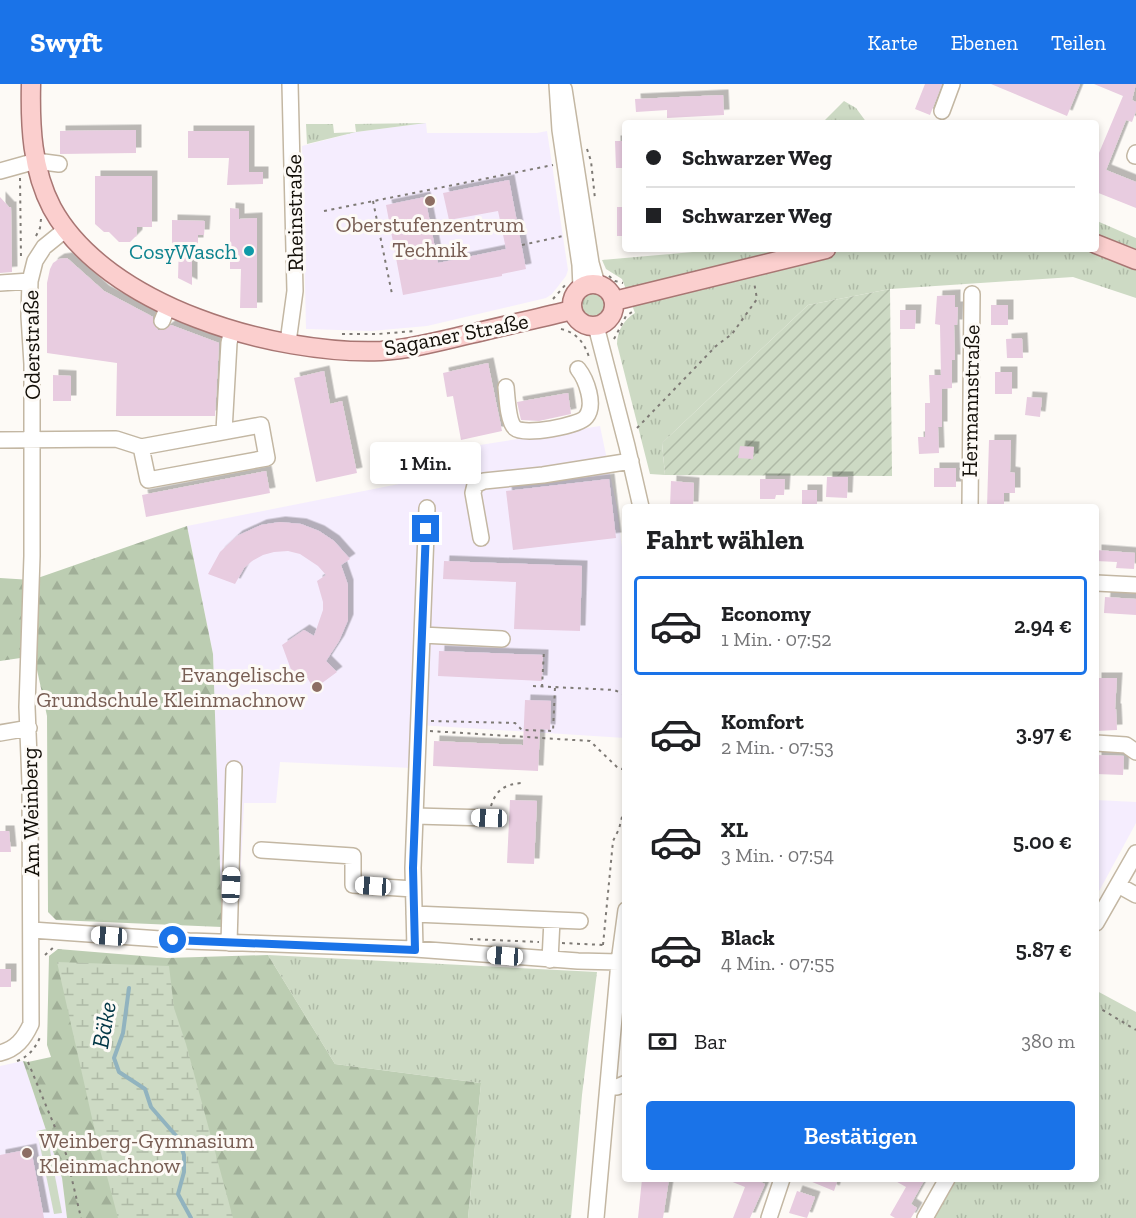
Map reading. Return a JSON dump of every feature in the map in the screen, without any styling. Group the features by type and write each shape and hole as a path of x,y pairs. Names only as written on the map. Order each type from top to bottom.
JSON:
{"main road":[{"path":"31,84 32,140 28,164 65,230"},
{"name":"Saganer Straße","path":"65,230 83,250 117,279 165,314 201,320 232,330 288,342 333,349 381,351 432,344 572,310"},
{"path":"1099,245 1136,260"},
{"path":"614,301 814,252"},
{"path":"588,282 608,290 614,301 614,310 609,319 596,326 581,322 572,310 573,297 588,282"}],"street":[{"name":"Rheinstraße","path":"288,342 295,291 290,84"},
{"path":"557,84 558,118 575,233 588,282"},
{"path":"563,84 568,103 591,263 588,282"},
{"path":"942,111 952,84"},
{"path":"0,171 28,164 59,164"},
{"name":"Oderstraße","path":"32,556 32,364 28,316 30,281 35,261 44,247 65,230"},
{"path":"0,283 30,281"},
{"name":"Hermannstraße","path":"970,504 972,294"},
{"path":"596,326 640,504"},
{"path":"224,431 229,343 232,330"},
{"path":"506,387 511,422 514,427 531,431 572,424 584,420 590,406 584,378 578,369"},
{"path":"0,440 116,440 141,447 261,424 267,458 148,480 141,447"},
{"path":"19,455 32,440"},
{"path":"482,538 473,493 476,485 484,481 543,475 629,453"},
{"path":"415,950 413,889 427,508"},
{"name":"Am Weinberg","path":"0,1053 10,1051 19,1043 26,1036 32,1024 27,707 32,556"},
{"path":"1099,583 1136,585"},
{"path":"422,635 502,639"},
{"path":"0,733 29,728"},
{"path":"1099,743 1126,745 1136,752"},
{"path":"229,943 234,769"},
{"path":"415,816 489,818"},
{"path":"261,850 353,856 353,885 413,889"},
{"path":"1099,919 1125,881 1136,853"},
{"path":"1125,881 1136,895"},
{"path":"414,914 580,921"},
{"path":"550,960 552,920"},
{"path":"32,930 229,943 415,950 550,960 619,962"},
{"path":"596,1218 622,940"},
{"path":"609,1087 617,1088 622,1085"},
{"path":"769,1218 781,1182"},
{"path":"925,1218 945,1182"}],"path":[{"path":"324,211 565,163"},
{"path":"21,268 28,164"},
{"path":"373,201 392,294"},
{"path":"522,245 575,233"},
{"path":"550,302 588,282 628,283"},
{"path":"623,430 639,428 655,408 716,346 732,334 757,299 754,282"},
{"path":"614,343 615,335 622,322 635,310"},
{"path":"556,329 568,331 585,343 587,349"},
{"path":"335,334 415,331"},
{"path":"542,687 544,651"},
{"path":"533,686 614,690 622,693"},
{"path":"418,725 515,723 522,730 553,731 555,687"},
{"path":"418,725 590,741 618,768 622,769"},
{"path":"489,818 493,800 502,787 510,783 522,783"},
{"path":"1099,1008 1136,1030"},
{"path":"28,1062 66,1154 81,1218"}],"shaded area":[{"name":"Oberstufenzentrum Technik","path":"426,123 427,133 537,133 547,131 568,270 566,276 546,298 427,326 371,331 306,329 302,146 356,132"},
{"path":"600,426 617,508 622,547 622,738 419,725 412,768 280,762 276,803 244,803 238,928 222,927 213,654 187,526 404,483 417,455"},
{"path":"1099,800 1136,802 1136,823 1099,891"},
{"name":"Weinberg-Gymnasium Kleinmachnow","path":"23,1061 62,1178 67,1218 0,1218 0,1066"}],"green space":[{"path":"844,101 856,108 865,120 825,120"},
{"path":"426,123 356,132 355,124"},
{"path":"306,124 333,124 334,133 356,132 307,144"},
{"path":"1099,222 1136,238 1136,298 1073,277 890,289 808,305 662,443 665,475 650,474 617,344 622,326 635,313 622,279 606,269 602,260 693,252 1099,252"},
{"path":"890,289 892,476 665,475 662,443 808,305"},
{"path":"593,291 602,295 606,304 602,313 593,317 584,313 580,304 584,295"},
{"path":"187,526 213,654 222,927 56,920 48,912 47,716 34,656 0,661 0,578 32,580"},
{"path":"58,949 167,958 268,955 335,1064 481,1083 468,1218 67,1218 62,1178 23,1061 51,1057 47,1045 49,956"},
{"path":"268,955 597,972 582,1095 571,1218 468,1218 481,1083 335,1064"},
{"path":"57,962 169,966 174,1008 186,1044 233,1218 118,1218 94,1127"},
{"path":"1099,992 1136,1012 1136,1218 925,1218 945,1182 1099,1182"},
{"path":"46,1129 62,1213 54,1214 37,1131"}],"building":[{"path":"925,84 942,84 930,115 915,109"},
{"path":"991,84 1080,84 1067,116"},
{"path":"1094,84 1136,84 1132,100 1136,102 1136,111 1132,122 1126,120 1106,170 1136,182 1136,208 1099,193 1099,153 1123,96"},
{"path":"723,95 724,115 667,118 667,110 636,112 635,99"},
{"path":"136,130 136,153 60,154 60,131"},
{"path":"188,131 249,131 249,172 263,172 263,184 227,185 229,158 188,158"},
{"path":"615,141 622,141 622,168 616,168"},
{"path":"95,176 152,176 152,227 137,227 137,235 130,242 119,242 109,232 104,232 95,224"},
{"path":"509,180 526,269 502,274 502,276 403,295 386,205 425,197 438,263 506,249 498,211 449,220 443,193"},
{"path":"0,197 11,207 12,272 0,273"},
{"path":"617,207 622,207 622,236 617,236"},
{"name":"CosyWasch","path":"230,208 239,209 239,219 257,218 257,308 240,308 241,269 230,269"},
{"path":"172,220 205,221 204,235 198,235 198,243 192,243 192,285 178,278 179,244 172,244"},
{"path":"67,258 104,291 153,317 153,323 158,330 164,330 171,325 219,343 215,416 116,416 117,363 47,353 47,283 53,263"},
{"path":"955,295 955,307 958,307 957,325 954,325 955,360 952,360 952,388 942,389 942,427 938,427 939,453 919,454 918,437 925,437 925,403 930,403 929,375 941,375 940,325 935,324 937,296"},
{"path":"991,305 1008,305 1008,325 991,325"},
{"path":"900,310 916,310 915,329 900,329"},
{"path":"1022,338 1023,358 1007,358 1006,339"},
{"path":"488,363 502,431 461,440 453,396 447,397 443,373"},
{"path":"324,371 330,404 342,401 357,473 316,482 294,378"},
{"path":"995,372 1012,372 1012,394 995,394"},
{"path":"53,375 71,376 71,401 53,401"},
{"path":"568,393 571,414 539,421 521,420 517,402"},
{"path":"1027,397 1042,398 1040,417 1025,415"},
{"path":"989,440 1011,440 1010,472 1015,473 1015,493 1004,493 1004,504 987,504"},
{"path":"740,446 754,447 753,459 738,458"},
{"path":"934,468 956,468 956,487 934,487"},
{"path":"266,471 270,493 146,517 142,495"},
{"path":"827,477 848,477 847,498 826,497"},
{"path":"609,479 616,538 513,550 506,491"},
{"path":"760,479 785,479 784,495 776,495 775,499 760,499"},
{"path":"671,481 694,483 693,504 670,504"},
{"path":"802,490 817,490 817,504 802,504"},
{"path":"280,522 301,524 319,531 334,541 350,559 341,565 348,585 348,620 339,641 326,661 337,672 314,689 302,669 293,675 282,645 304,630 314,636 323,610 317,581 326,575 318,566 300,554 288,551 274,552 252,561 244,568 235,584 208,574 220,552 237,536 261,525"},
{"path":"1099,550 1135,553 1134,569 1116,568 1117,562 1099,561"},
{"path":"444,561 582,566 580,631 514,629 516,582 443,579"},
{"path":"1105,597 1136,599 1136,615 1104,613"},
{"path":"439,651 543,655 542,681 438,676"},
{"path":"1099,678 1117,678 1115,709 1117,730 1099,731"},
{"path":"525,700 551,701 550,730 540,729 538,771 433,766 434,741 523,745"},
{"path":"1099,755 1124,756 1123,775 1099,774"},
{"path":"510,800 537,801 534,864 507,863"},
{"path":"0,831 9,831 11,852 0,852"},
{"path":"0,969 11,969 11,987 0,987"},
{"path":"31,1149 44,1218 0,1218 0,1155"},
{"path":"642,1182 669,1182 663,1218 638,1218"},
{"path":"732,1182 765,1184 750,1218 733,1218 745,1187"},
{"path":"812,1182 837,1182 834,1191"},
{"path":"897,1182 923,1182 911,1204 917,1208 911,1218 895,1218 890,1215 906,1187"},
{"path":"797,1191 815,1197 807,1218 789,1213"}],"waterway":[{"name":"Bäke","path":"129,988 123,1033 114,1058 119,1072 145,1089 151,1107 178,1138 184,1155 184,1172 178,1194 191,1218"}],"place":[{"name":"Oberstufenzentrum Technik","path":"430,201"},
{"name":"CosyWasch","path":"249,251"},
{"name":"Evangelische Grundschule Kleinmachnow","path":"317,687"},
{"name":"Weinberg-Gymnasium Kleinmachnow","path":"27,1153"}],"route":[{"path":"173,940 415,950 413,868 426,529"}]}
